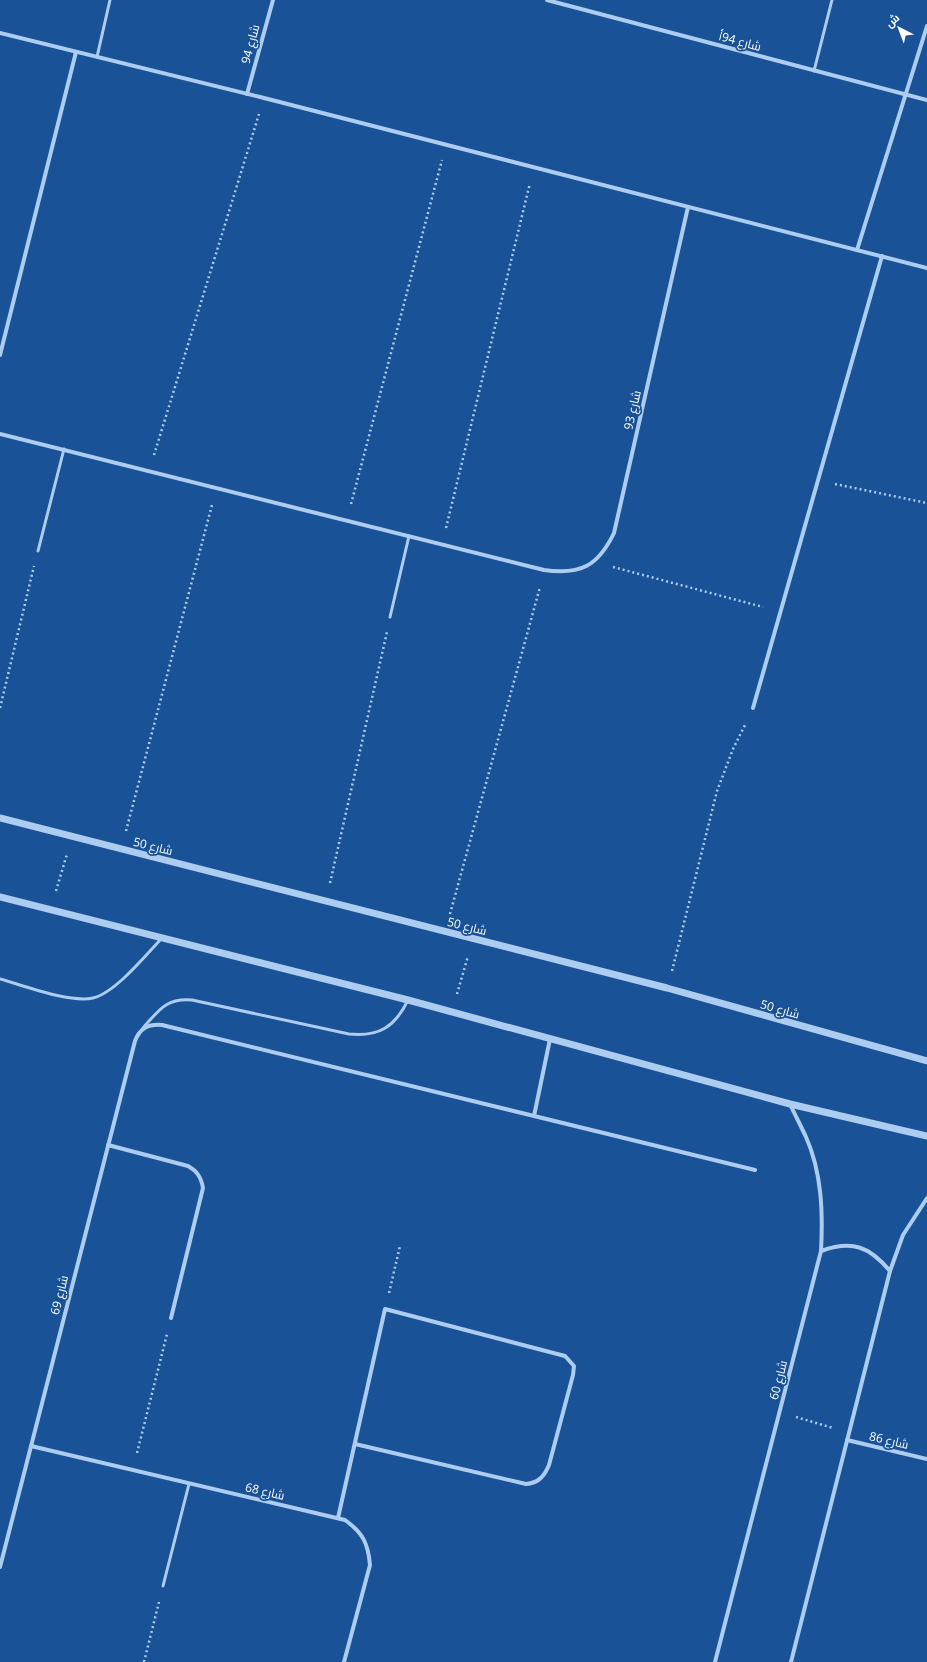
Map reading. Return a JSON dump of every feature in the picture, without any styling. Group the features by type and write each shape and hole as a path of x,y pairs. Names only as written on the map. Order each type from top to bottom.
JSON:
{"street":[{"name":"شارع 94","path":"247,94 273,0"},
{"name":"شارع 94أ","path":"547,0 927,100"},
{"path":"857,250 927,26"},
{"path":"0,33 446,144 927,268"},
{"path":"0,355 76,52"},
{"name":"شارع 93","path":"0,434 544,570 560,572 577,570 593,562 606,549 614,533 688,207"},
{"path":"753,708 882,256"},
{"name":"شارع 50","path":"0,818 667,988 927,1061"},
{"path":"0,897 408,1000 790,1104 927,1136"},
{"path":"142,1029 148,1025 162,1025 755,1170"},
{"name":"شارع 69","path":"0,1567 135,1041 142,1029"},
{"path":"534,1116 550,1039"},
{"name":"شارع 60","path":"715,1662 821,1251 823,1213 818,1175 807,1138 790,1104"},
{"path":"108,1145 188,1166 194,1169 202,1181 203,1188 171,1318"},
{"path":"791,1662 890,1271 903,1235 927,1198"},
{"path":"821,1251 836,1246 852,1246 867,1250 880,1259 890,1271"},
{"path":"338,1518 386,1309 565,1356 574,1366 573,1375 549,1465 546,1473 541,1479 534,1483 526,1484 355,1444"},
{"name":"شارع 86","path":"847,1440 927,1459"},
{"name":"شارع 68","path":"31,1446 345,1520 356,1528 364,1539 370,1565 344,1662"}],"lane":[{"path":"97,57 110,0"},
{"path":"814,71 832,0"},
{"path":"38,551 64,449"},
{"path":"390,617 409,536"},
{"path":"0,979 77,999 94,998 108,991 162,938"},
{"path":"142,1029 160,1008 169,1002 181,999 192,1000 349,1034 364,1035 379,1032 391,1024 402,1014 408,1000"},
{"path":"163,1586 189,1484"}],"path":[{"path":"149,471 264,98"},
{"path":"346,520 446,144"},
{"path":"442,544 534,167"},
{"path":"818,480 927,503"},
{"path":"122,849 216,487"},
{"path":"0,708 38,551"},
{"path":"593,562 780,612"},
{"path":"445,932 544,570"},
{"path":"326,901 390,617"},
{"path":"667,988 717,791 732,749 753,708"},
{"path":"51,910 72,836"},
{"path":"452,1012 473,939"},
{"path":"386,1309 400,1246"},
{"path":"133,1470 171,1318"},
{"path":"780,1412 849,1433"},
{"path":"144,1662 163,1586"}]}
